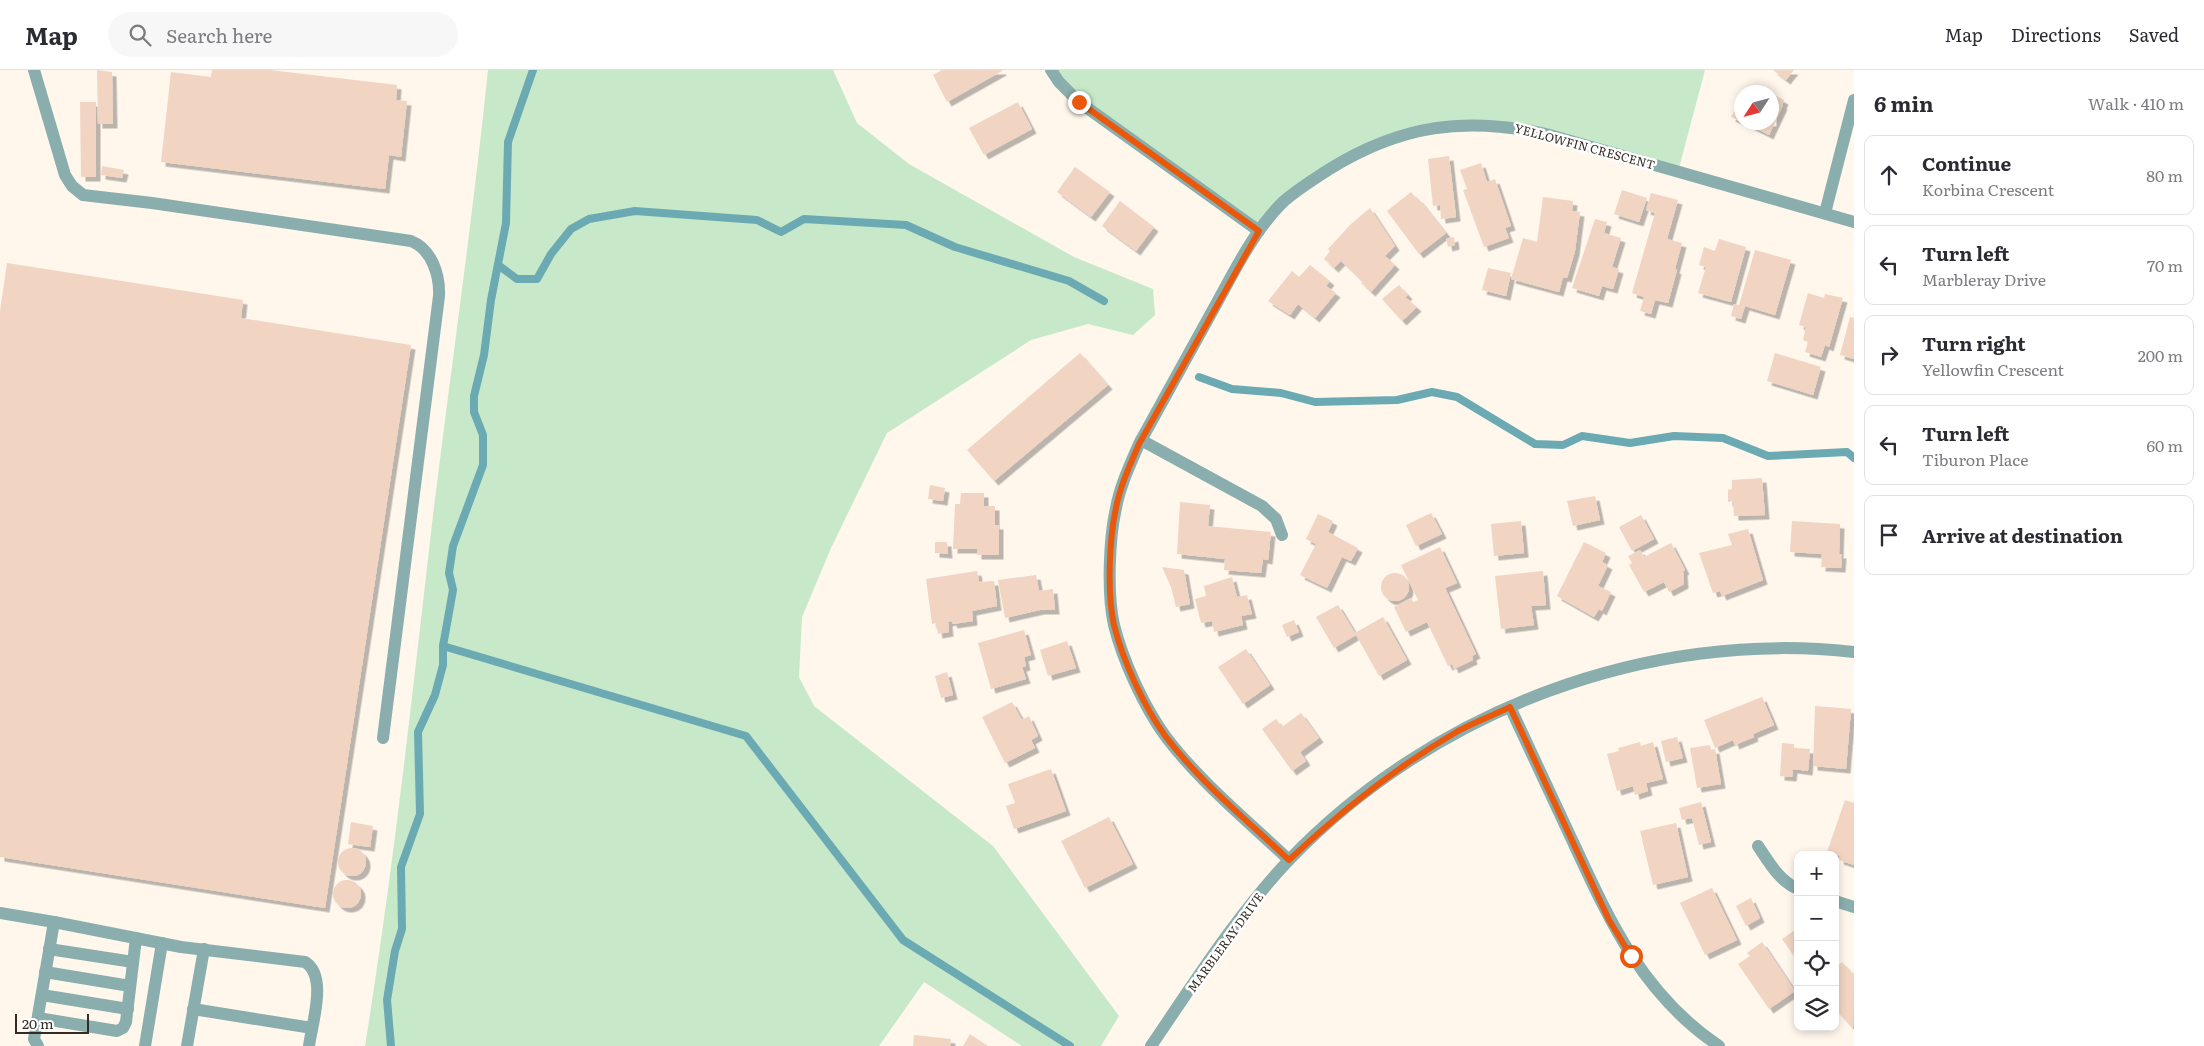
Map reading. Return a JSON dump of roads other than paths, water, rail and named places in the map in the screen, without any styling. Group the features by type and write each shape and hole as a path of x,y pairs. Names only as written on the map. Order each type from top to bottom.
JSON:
{"street":[{"path":"34,70 65,175 72,186 83,195 152,203 411,241 418,244 432,261 440,283 439,296 383,738"},
{"path":"1051,70 1059,82 1079,102 1259,231"},
{"path":"1825,213 1854,100"},
{"name":"YELLOWFIN CRESCENT","path":"1289,860 1192,767 1166,737 1146,707 1114,624 1110,582 1111,537 1116,506 1141,440 1259,231 1282,203 1305,185 1365,149 1405,135 1439,127 1473,124 1511,126 1546,134 1854,222"},
{"path":"1141,440 1262,506 1276,519 1282,535"},
{"name":"MARBLERAY DRIVE","path":"1151,1046 1241,916 1289,860 1357,800 1394,772 1459,731 1550,691 1616,669 1677,656 1779,647 1854,652"},
{"path":"1510,707 1609,920 1631,956 1660,994 1719,1046"},
{"path":"1758,846 1775,871 1785,882 1794,886"},
{"path":"1839,902 1854,907"},
{"path":"0,913 162,943 294,959 310,965 316,974 318,985 309,1046"},
{"path":"38,1046 34,1039 54,922"},
{"path":"38,1018 117,1031 125,1026 136,938"},
{"path":"145,1046 162,943"},
{"path":"49,949 133,962"},
{"path":"187,1046 204,949"},
{"path":"45,972 130,986"},
{"path":"42,994 128,1009"},
{"path":"193,1009 312,1028"}],"waterway":[{"path":"391,1046 387,1000 395,951 402,929 401,867 420,814 418,732 435,695 443,665 443,646 453,590 449,573 453,546 483,465 483,435 474,412 474,396 484,355 491,300 506,223 508,142 533,70"},
{"path":"498,265 517,279 537,279 551,254 571,229 589,219 635,211 757,220 781,232 804,219 906,225 955,247 1069,281 1104,301"},
{"path":"1199,377 1232,389 1281,393 1315,402 1397,400 1432,392 1457,397 1535,444 1563,445 1582,436 1630,443 1674,436 1723,438 1768,456 1847,452 1854,458"},
{"path":"443,646 746,736 903,940 1070,1046"}]}
